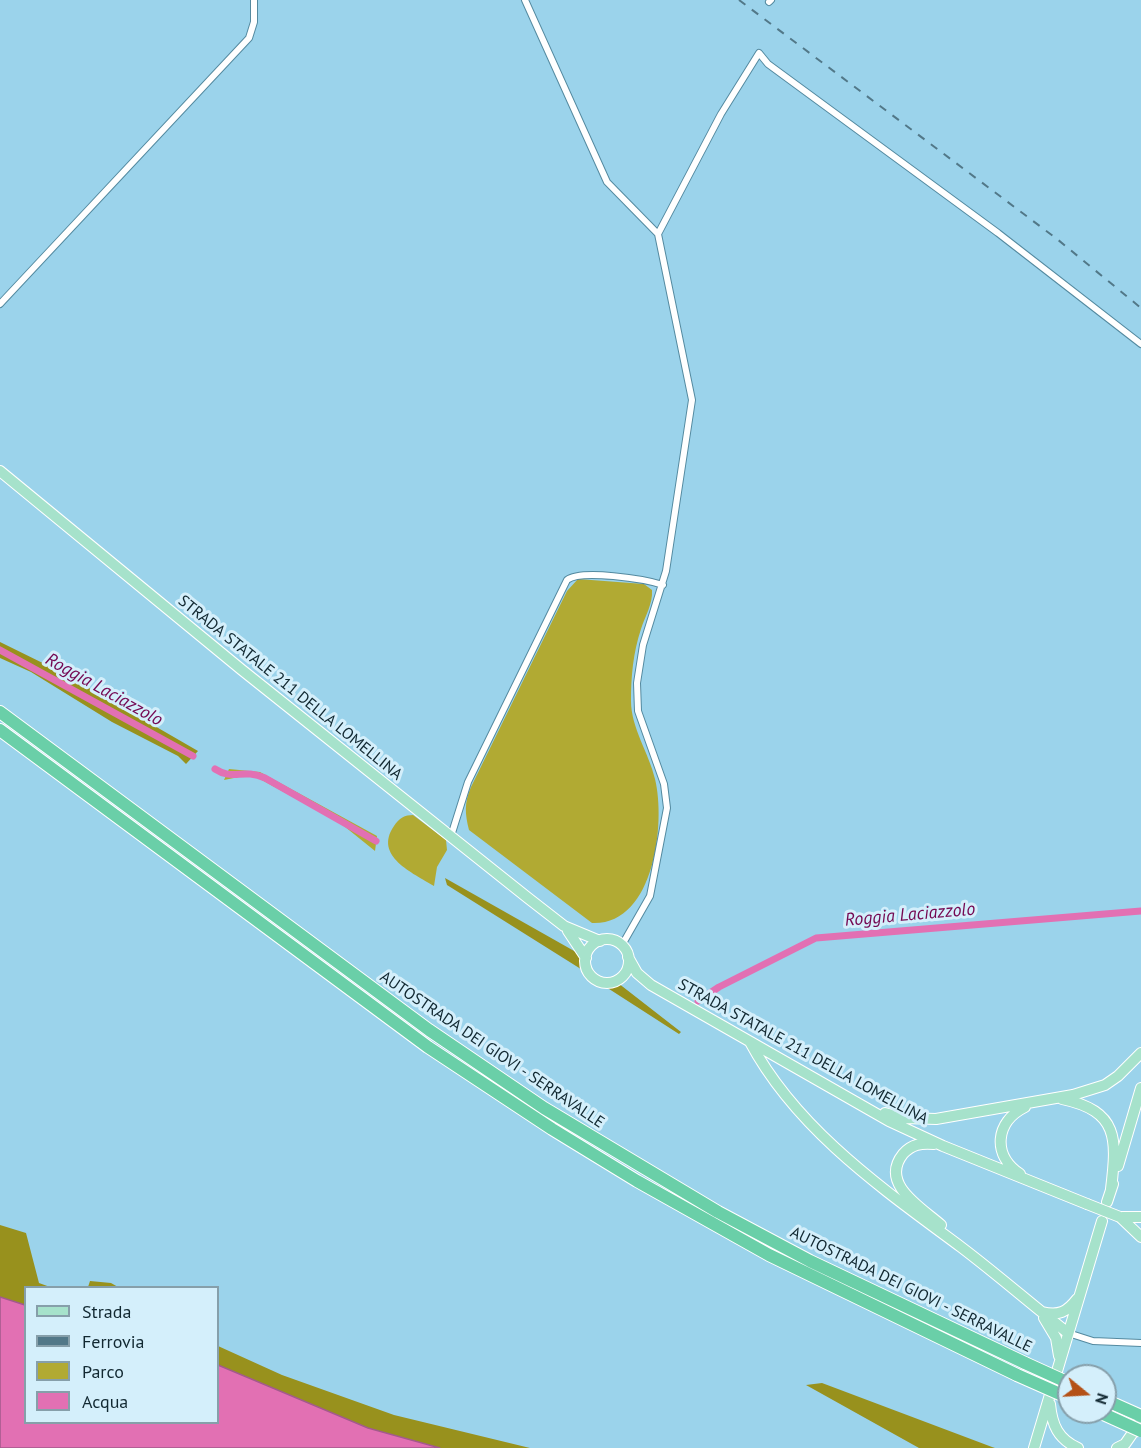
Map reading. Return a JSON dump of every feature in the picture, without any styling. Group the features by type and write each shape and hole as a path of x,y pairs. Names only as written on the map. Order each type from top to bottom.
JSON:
{"highway":[{"name":"AUTOSTRADA DEI GIOVI - SERRAVALLE","path":"0,712 429,1030 554,1114 648,1172 783,1247 1057,1378"},
{"name":"AUTOSTRADA DEI GIOVI - SERRAVALLE","path":"0,730 428,1047 552,1129 646,1187 769,1255 1057,1393"},
{"path":"1117,1405 1141,1416"},
{"path":"1117,1420 1141,1431"}],"main road":[{"name":"STRADA STATALE 211 DELLA LOMELLINA","path":"0,471 242,670 564,926 600,941 614,940 622,945 638,973 651,985 860,1105 943,1146 1141,1226"},
{"name":"STRADA STATALE 211 DELLA LOMELLINA","path":"564,926 585,958 588,971 594,978 602,982 651,985"},
{"path":"585,958 592,945 600,941"},
{"path":"615,981 627,970 628,957"},
{"path":"750,1042 763,1067 816,1132 903,1204 1068,1333"},
{"path":"860,1105 890,1115 922,1120 1033,1103 1105,1084 1130,1066 1141,1053"},
{"path":"1107,1202 1141,1088"},
{"path":"1059,1098 1086,1105 1108,1124 1115,1142 1111,1189"},
{"path":"1033,1103 1009,1117 1000,1134 999,1143 1001,1152 1010,1167 1041,1186"},
{"path":"1127,1135 1141,1104"},
{"path":"943,1146 921,1144 908,1149 900,1158 896,1176 903,1193 939,1224 961,1248"},
{"path":"1120,1217 1141,1216"},
{"path":"1120,1217 1141,1237"},
{"path":"1034,1448 1102,1221"},
{"path":"1039,1311 1054,1314 1064,1312 1081,1294"},
{"path":"1039,1311 1053,1331 1060,1362"},
{"path":"1050,1396 1055,1429 1068,1443 1078,1448"},
{"path":"1117,1448 1125,1444 1141,1421"}],"street":[{"path":"0,304 249,38 254,21 254,0"},
{"path":"525,0 607,182 658,234 692,400 663,585 639,662 638,711 664,784 667,808 650,896 622,945"},
{"path":"658,234 738,83 759,53 768,64 998,233 1141,344"},
{"path":"451,836 468,782 567,580 581,574 651,581 663,585"},
{"path":"1068,1333 1093,1341 1141,1343"}],"green space":[{"path":"578,579 644,584 652,590 650,605 634,656 631,701 637,731 655,779 659,821 656,845 651,869 642,891 630,908 613,920 592,923 469,830 466,814 466,803 471,787 567,591"},
{"path":"229,769 260,772 377,836 375,851 339,822 258,778 244,776 224,780"},
{"path":"413,815 446,840 447,850 437,867 434,886 398,862 388,846 389,837 396,823 402,818"}],"shaded area":[{"path":"0,642 63,673 198,751 186,764 178,756 112,722 31,672 0,658"},
{"path":"445,878 583,956 584,971 447,885"},
{"path":"618,983 681,1032 679,1034 606,987"},
{"path":"0,1225 26,1233 39,1283 47,1286 24,1286 24,1305 0,1297"},
{"path":"90,1281 111,1283 116,1286 88,1286"},
{"path":"219,1346 282,1375 394,1415 530,1448 440,1448 411,1442 368,1428 219,1365"},
{"path":"822,1383 995,1448 919,1448 806,1385"}],"water":[{"path":"0,1297 24,1305 24,1424 219,1424 219,1365 368,1428 440,1448 0,1448"}],"waterway":[{"name":"Roggia Laciazzolo","path":"0,650 193,756"},
{"name":"Roggia Laciazzolo","path":"215,769 227,774 250,774 265,778 376,841"},
{"name":"Roggia Laciazzolo","path":"698,1001 719,987 816,938 1141,911"}],"railway":[{"path":"739,0 1057,239 1141,308"}]}
